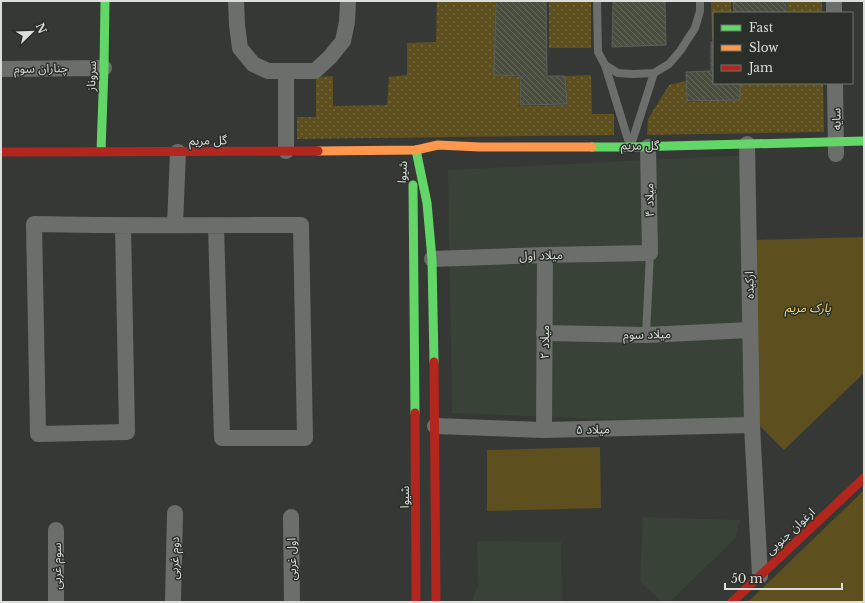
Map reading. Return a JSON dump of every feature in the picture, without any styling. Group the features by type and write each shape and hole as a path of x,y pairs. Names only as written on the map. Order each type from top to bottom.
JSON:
{"street":[{"name":"سروناز","path":"101,151 105,1"},
{"path":"236,1 240,48 253,64 268,71 315,71 330,57 343,41 347,22 348,1"},
{"path":"834,1 834,12"},
{"name":"چناران سوم","path":"1,69 104,68"},
{"path":"286,71 286,151"},
{"name":"سایه","path":"835,84 836,151"},
{"name":"گل مریم","path":"1,152 416,150 438,145 480,147 630,148 644,156 747,152 836,151 864,141"},
{"name":"گل مریم","path":"416,150 437,156"},
{"name":"شیوا","path":"416,150 427,203 432,259 435,426 426,576 416,602"},
{"name":"شیوا","path":"416,150 413,194 415,423 426,576 436,602"},
{"path":"175,225 178,152"},
{"name":"ارکیده","path":"747,152 752,425 760,576"},
{"name":"میلاد ۴","path":"644,156 650,253"},
{"path":"124,226 127,432 38,434 34,224 124,226 175,225 216,225 301,225 305,438 222,438 216,225"},
{"name":"میلاد اول","path":"432,259 650,253"},
{"name":"میلاد ۲","path":"544,430 545,255"},
{"name":"میلاد سوم","path":"544,333 646,335 750,330"},
{"name":"میلاد ۵","path":"435,426 544,430 752,425"},
{"name":"ارغوان جنوبی","path":"732,602 864,478"},
{"name":"دوم غربی","path":"173,602 175,513"},
{"name":"اول غربی","path":"291,517 292,602"},
{"name":"سوم غربی","path":"56,530 56,602"}],"lane":[{"path":"597,1 598,52 605,65 630,148 644,156"},
{"path":"605,65 618,73 632,74 654,72 669,64 680,51 695,28 700,11 700,1"},
{"path":"630,148 654,72"},
{"path":"646,335 650,253"}],"shaded area":[{"path":"747,155 752,425 452,413 448,170"},
{"path":"643,517 740,520 735,538 670,602 662,602 640,582"},
{"path":"477,541 561,542 562,602 473,602 474,595 478,587"}],"green space":[{"path":"437,1 495,1 494,75 519,77 519,106 567,105 566,76 591,75 592,114 614,114 614,135 297,139 297,117 316,117 316,77 333,76 333,106 387,105 389,77 407,75 407,43 436,42"},
{"path":"549,1 591,1 591,48 549,48"},
{"path":"711,1 731,1 731,12 713,12 712,39"},
{"path":"787,1 822,1 822,12 787,12"},
{"path":"686,81 687,102 740,100 740,84 823,84 824,132 647,135 648,119 669,85"},
{"name":"پارک مریم","path":"864,237 864,373 784,450 755,421 751,240"},
{"path":"600,447 601,508 487,511 487,450"},
{"path":"864,490 864,602 748,602"}],"building":[{"path":"496,1 546,1 547,76 565,76 567,104 520,105 520,76 494,75"},
{"path":"613,1 665,1 666,45 612,47"},
{"path":"733,1 786,1 786,12 734,12"},
{"path":"711,42 713,42 713,84 740,84 740,100 687,101 686,72 711,71"}],"traffic: fast":[{"path":"101,151 105,1"},
{"path":"592,147 864,141"},
{"path":"416,150 427,203 432,259 434,362"},
{"path":"413,185 415,413"}],"traffic: slow":[{"path":"318,151 416,150 438,145 480,147 592,147"}],"traffic: jam":[{"path":"1,152 318,151"},
{"path":"434,362 436,602"},
{"path":"415,413 416,602"},
{"path":"732,602 864,478"}]}
